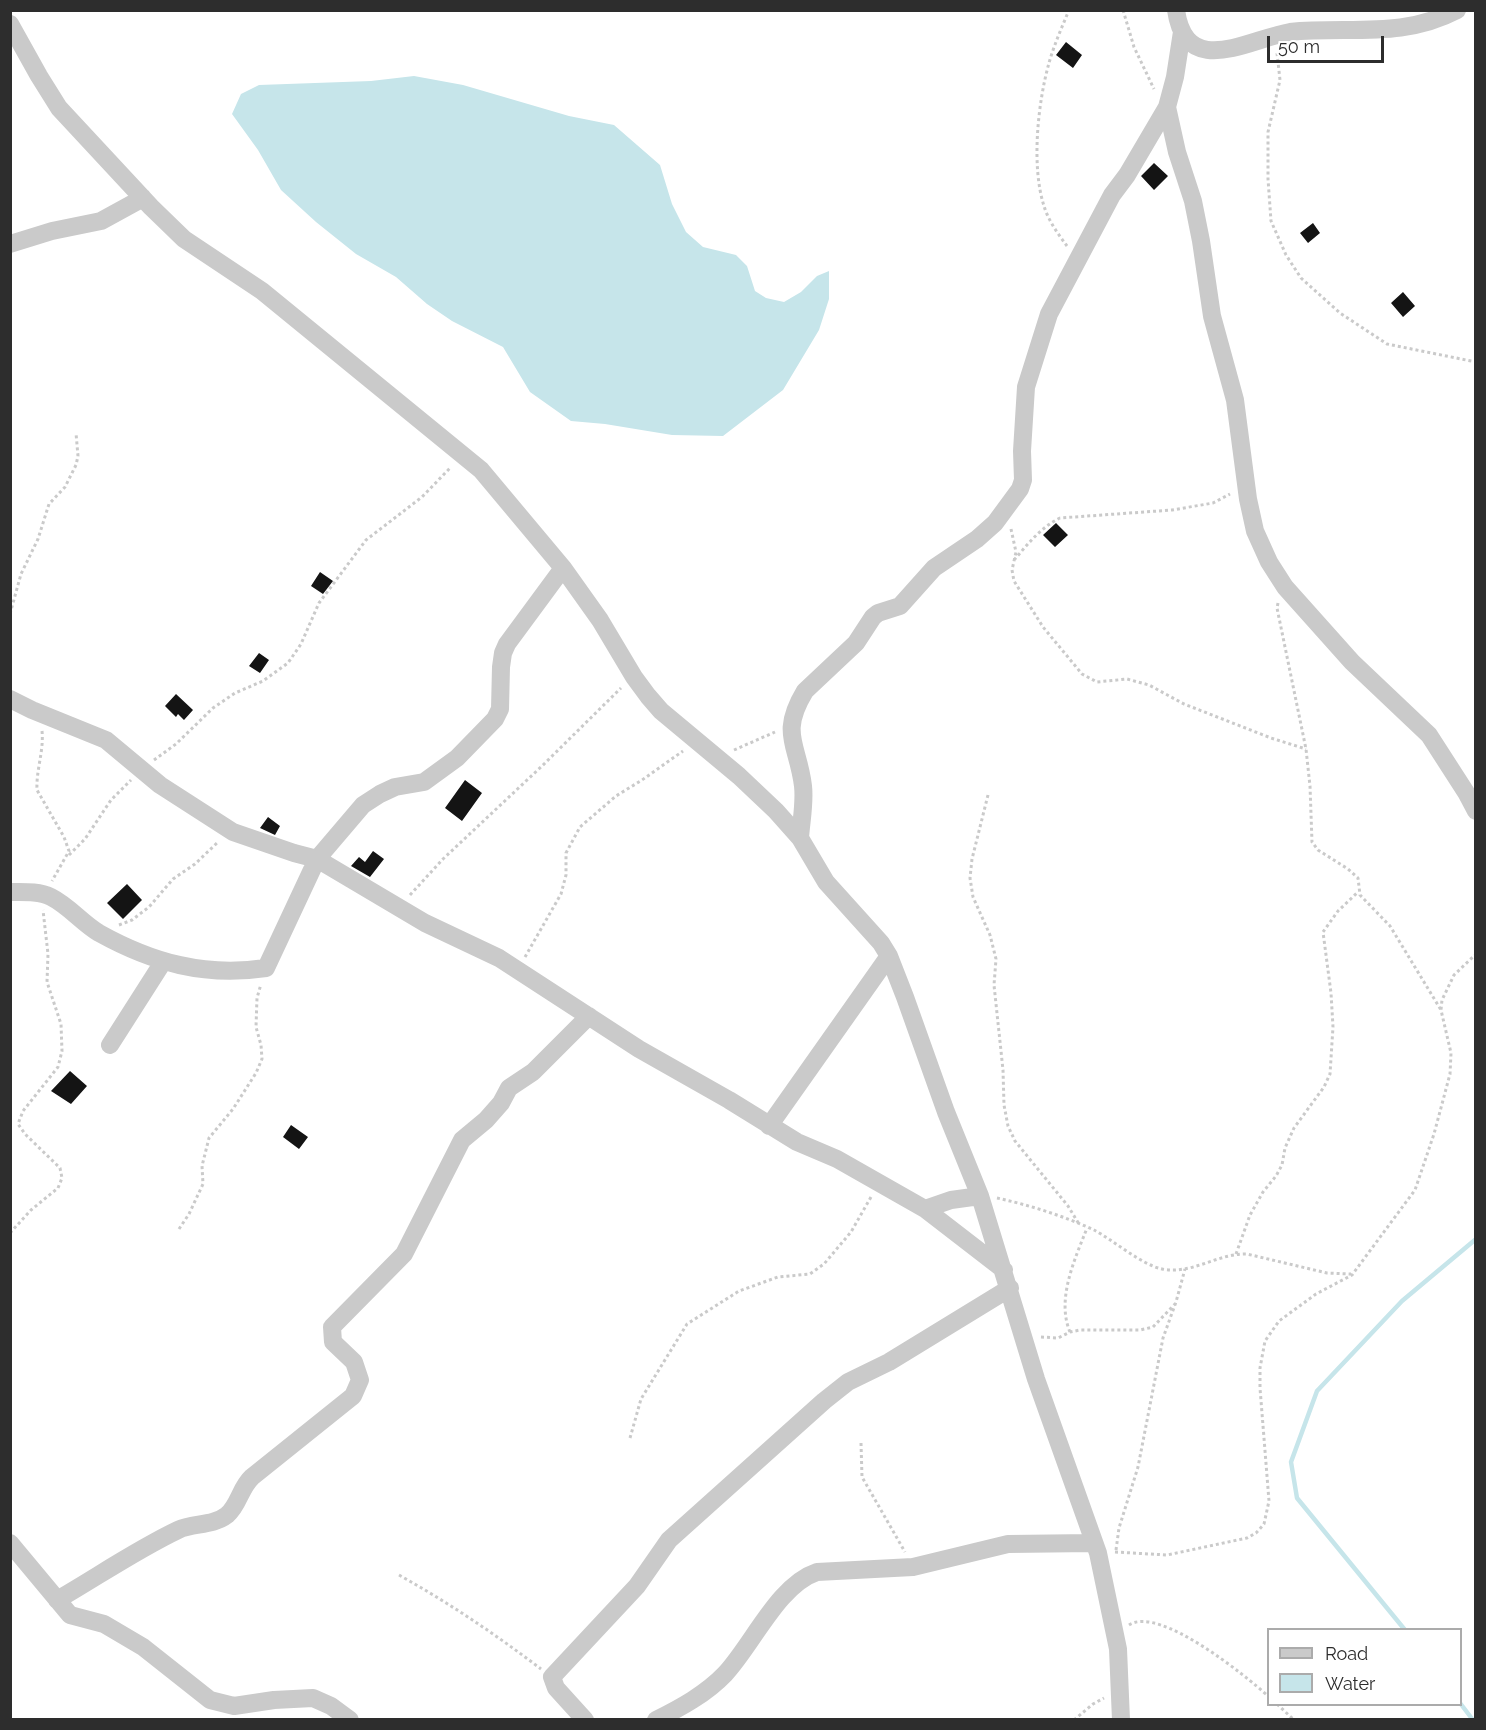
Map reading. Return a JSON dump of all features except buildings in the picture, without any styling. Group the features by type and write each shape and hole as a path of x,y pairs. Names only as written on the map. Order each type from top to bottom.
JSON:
{"street":[{"path":"801,838 803,786 792,741 791,723 796,708 805,691 856,644 873,617 878,613 900,606 934,568 995,523 1020,489 1023,480 1024,408 1031,370 1049,314 1112,195 1139,157 1167,108 1175,77 1182,32 1176,10"},
{"path":"1182,32 1195,45 1210,51 1220,51 1275,35 1303,31 1407,28 1428,23 1457,10"},
{"path":"10,24 52,99 184,239 262,291 481,470 563,568 600,620 634,677 661,711 770,806 801,838 826,882 872,932 889,956 946,1112 980,1196 1036,1379 1102,1550 1118,1649 1121,1719"},
{"path":"1167,108 1177,152 1193,201 1212,316 1234,400 1248,499 1255,531 1269,562 1281,580 1329,638 1429,735 1476,811"},
{"path":"10,244 52,231 101,221 143,198"},
{"path":"10,892 35,893 51,897 97,931 163,962 184,968 215,970 247,971 266,968 317,859 363,805 395,787 424,782 457,758 488,727 500,709 500,673 507,644 563,568"},
{"path":"10,699 106,740 160,785 233,832 317,859 425,923 478,946 517,968 639,1049 729,1100 769,1126 797,1142 837,1159 925,1209 1004,1270"},
{"path":"769,1126 889,956"},
{"path":"110,1045 163,962"},
{"path":"57,1600 180,1529 217,1520 228,1514 236,1503 243,1485 252,1476 353,1396 360,1380 354,1362 333,1342 332,1327 404,1254 462,1140 486,1120 509,1088 533,1072 589,1016"},
{"path":"925,1209 958,1198 980,1196"},
{"path":"585,1719 556,1688 552,1677 637,1586 669,1540 848,1382 889,1362 1010,1288"},
{"path":"10,1543 70,1615 104,1624 143,1647 204,1696 216,1702 234,1706 274,1700 313,1698 331,1706 350,1719"},
{"path":"656,1719 703,1693 725,1673 793,1585 806,1575 817,1572 913,1567 1008,1544 1102,1550"}],"path":[{"path":"1069,10 1049,63 1039,111 1038,177 1044,206 1056,231 1077,259"},
{"path":"1123,10 1134,47 1159,99 1167,108"},
{"path":"1275,35 1280,80 1268,132 1268,179 1271,221 1286,255 1301,278 1340,313 1387,344 1476,362"},
{"path":"10,614 21,574 38,539 49,504 66,487 76,465 78,456 76,433"},
{"path":"10,1233 31,1210 58,1188 62,1178 60,1168 25,1134 18,1124 23,1111 58,1067 62,1051 61,1024 47,982 48,954 43,910 45,896 69,855 85,839 111,800 142,770 176,744 213,708 235,693 263,681 288,663 301,644 320,603 366,540 422,497 463,456"},
{"path":"1014,561 1037,535 1050,523 1060,518 1145,513 1213,503 1247,483"},
{"path":"1007,509 1016,552 1012,570 1014,581 1020,594 1043,627 1082,674 1097,682 1127,679 1149,685 1193,708 1271,738 1306,748"},
{"path":"1281,580 1277,609 1306,748 1312,842 1318,850 1358,878 1358,892 1390,926 1442,1010"},
{"path":"395,905 406,899 443,859 634,677"},
{"path":"32,710 42,729 43,741 36,782 37,790 64,837 69,855"},
{"path":"716,758 777,732 791,723"},
{"path":"517,968 531,948 561,894 566,875 566,853 580,827 616,796 696,742"},
{"path":"988,795 972,859 970,878 973,897 990,935 996,959 994,985 1003,1070 1004,1105 1008,1126 1015,1141 1068,1206 1079,1224"},
{"path":"97,931 132,920 149,908 173,879 233,832"},
{"path":"1236,1254 1250,1215 1263,1192 1276,1176 1294,1128 1324,1087 1330,1074 1332,1016 1323,932 1338,910 1358,892"},
{"path":"1102,1550 1167,1555 1247,1538 1256,1533 1264,1524 1269,1501 1260,1368 1265,1341 1279,1321 1316,1294 1352,1275 1415,1190 1434,1134 1450,1074 1451,1053 1442,1000 1454,975 1476,954"},
{"path":"179,1229 203,1184 202,1166 209,1138 233,1109 256,1073 262,1059 256,1027 257,998 266,968"},
{"path":"630,1438 641,1399 687,1324 739,1291 778,1277 810,1274 824,1264 851,1232 870,1199 873,1186 871,1178"},
{"path":"980,1196 1026,1206 1079,1224 1159,1269 1179,1271 1236,1254 1247,1254 1327,1273 1352,1275"},
{"path":"1070,1332 1064,1318 1070,1274 1087,1228"},
{"path":"1102,1550 1119,1528 1138,1467 1163,1338 1185,1269"},
{"path":"1024,1335 1056,1339 1080,1330 1146,1329 1153,1327 1176,1302"},
{"path":"861,1443 862,1477 893,1528 913,1567"},
{"path":"399,1575 494,1634 552,1677"},
{"path":"1115,1634 1133,1622 1149,1622 1170,1628 1219,1656 1267,1694"},
{"path":"1074,1719 1093,1704 1119,1691"},
{"path":"1280,1706 1294,1719"}],"water":[{"path":"414,76 463,85 569,116 614,125 660,165 672,204 686,232 703,247 736,255 747,266 755,291 766,298 784,302 801,292 817,276 829,271 829,299 819,330 783,390 723,436 672,435 571,421 530,392 503,347 452,321 427,304 396,277 356,254 316,222 281,190 258,150 232,114 241,94 259,85 371,81"}],"waterway":[{"path":"1403,1628 1297,1498 1291,1462 1317,1391 1402,1301 1476,1239"},
{"path":"1462,1706 1473,1720"}]}
